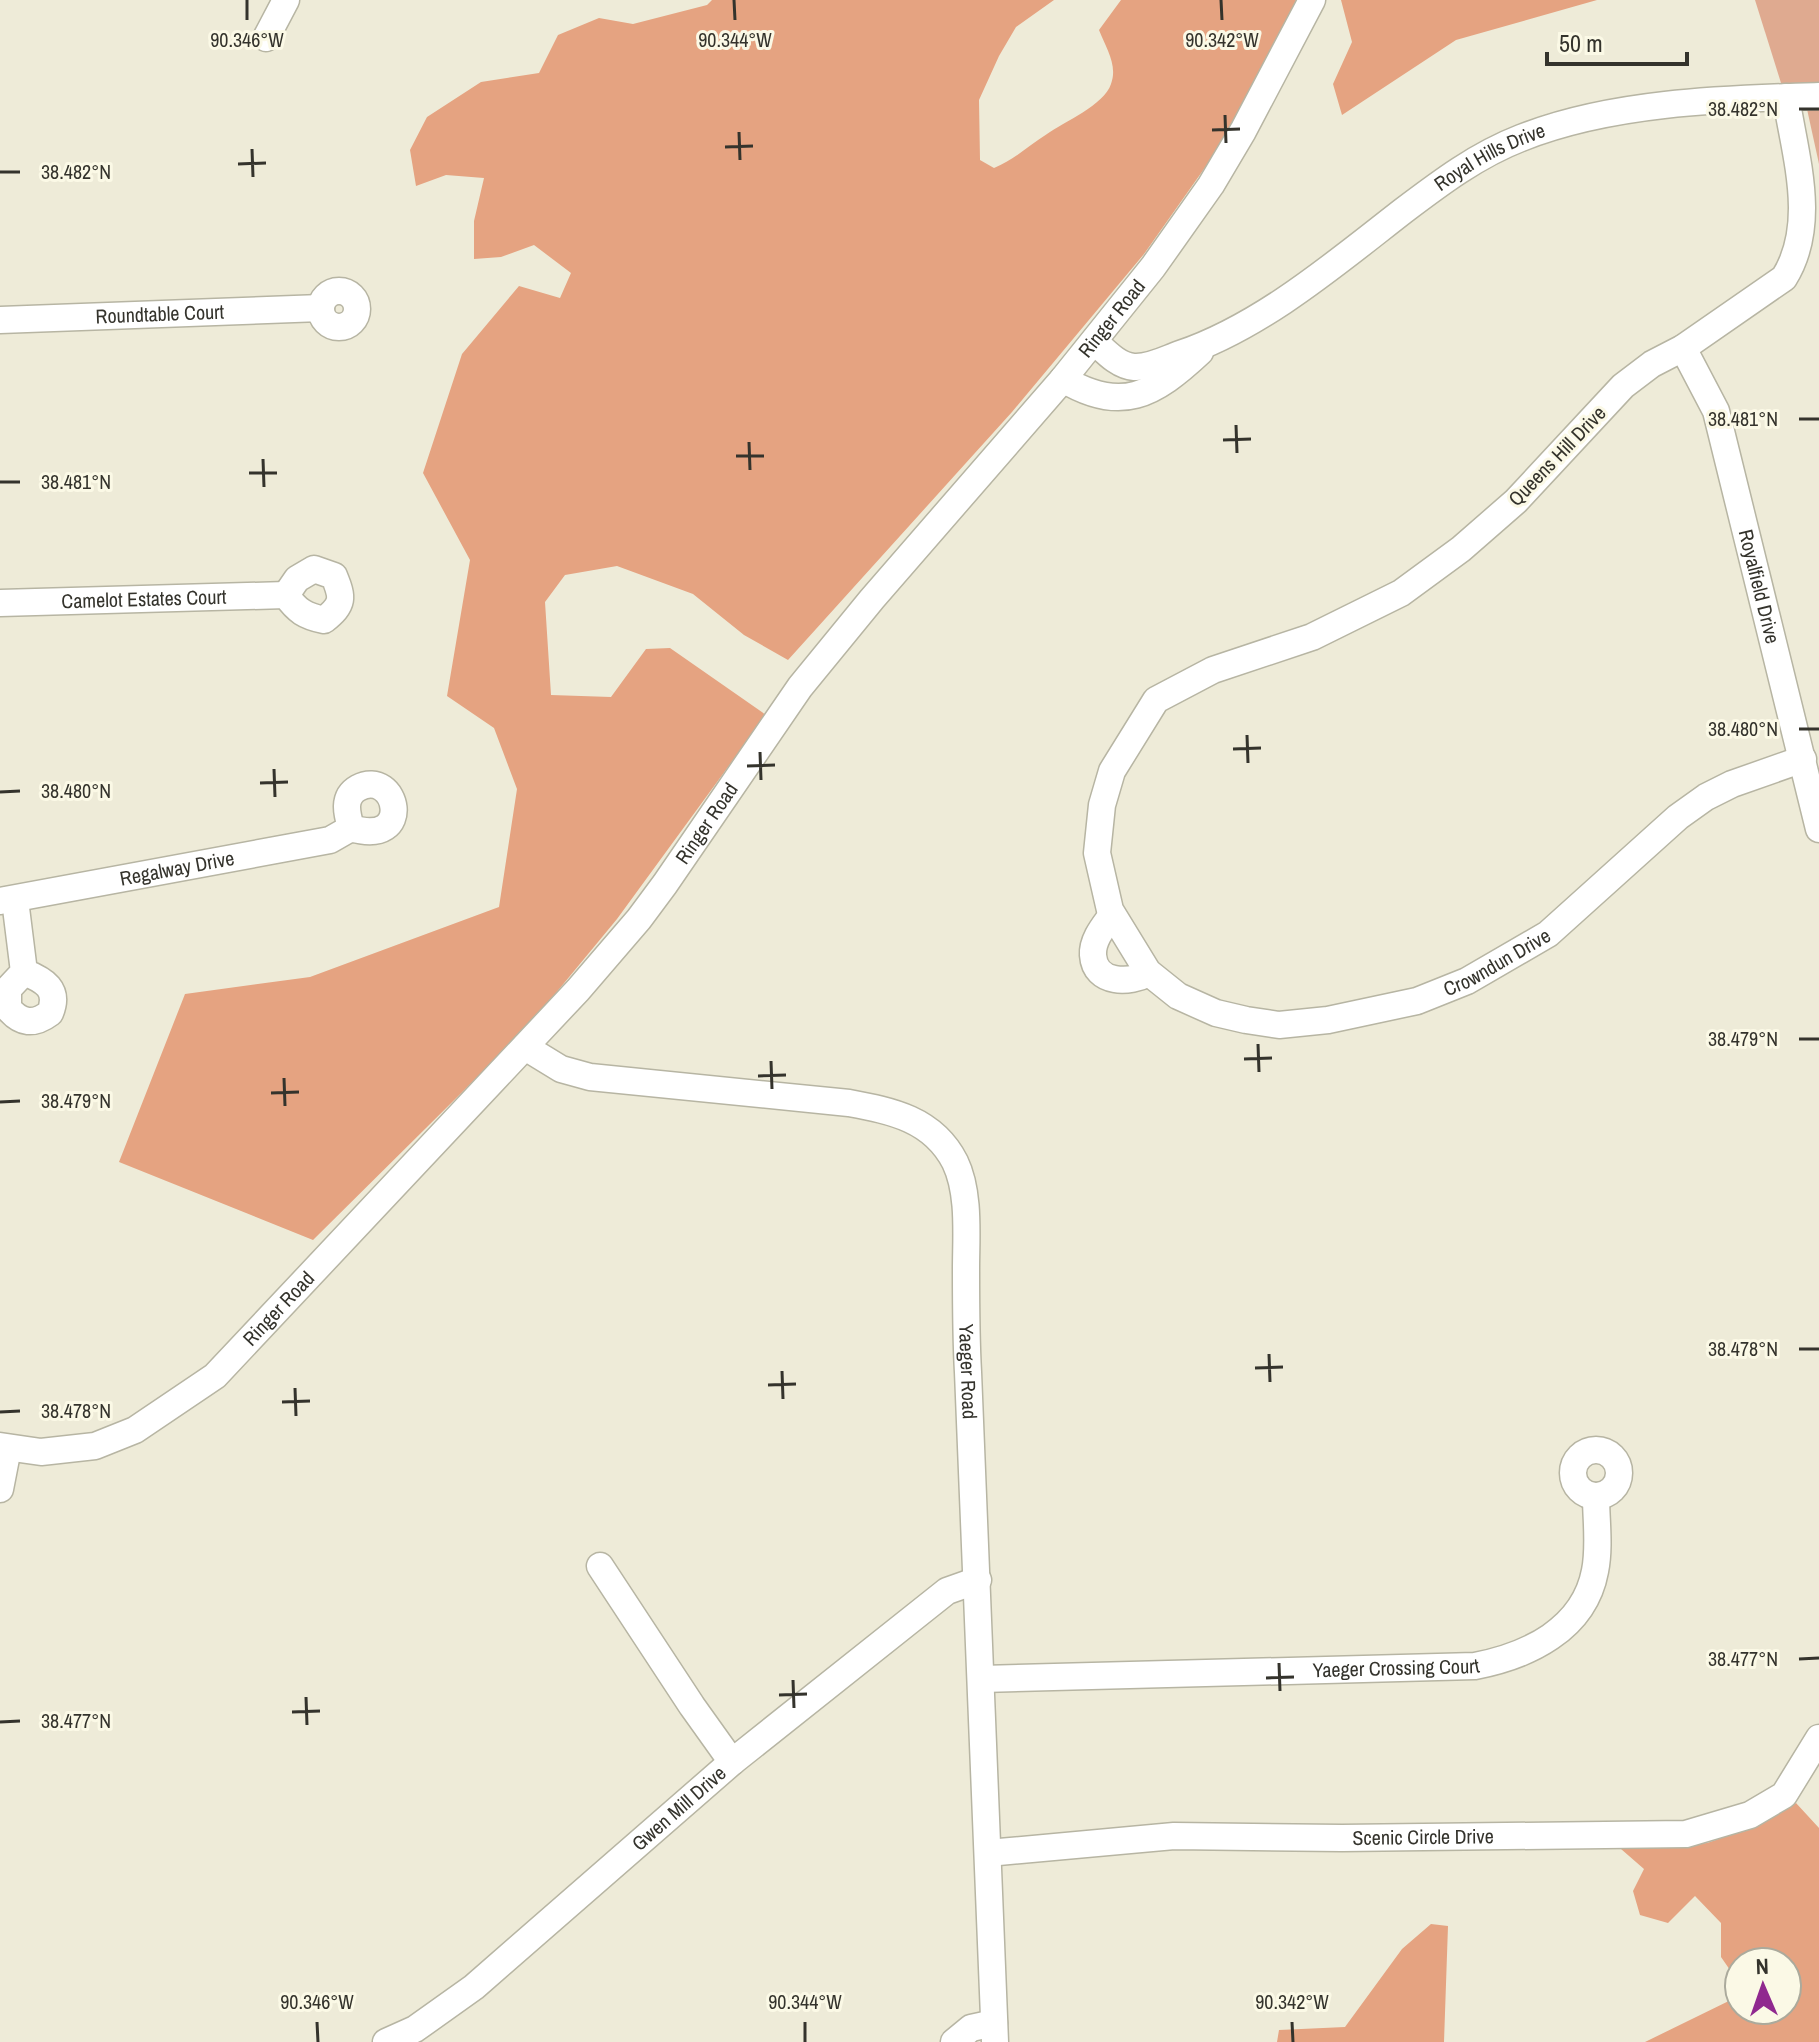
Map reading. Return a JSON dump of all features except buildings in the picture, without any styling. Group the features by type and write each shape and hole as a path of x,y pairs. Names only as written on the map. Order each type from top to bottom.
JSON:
{"street":[{"path":"266,38 286,0"},
{"name":"Ringer Road","path":"4,1447 58,1452 95,1446 135,1430 215,1376 525,1047 639,919 791,700 833,646 1063,379 1162,255 1211,185 1268,88 1312,0"},
{"name":"Royal Hills Drive","path":"1063,379 1082,391 1106,398 1142,394 1178,373 1209,345 1268,310 1478,158 1522,138 1567,124 1668,103 1819,96"},
{"name":"Queens Hill Drive","path":"1156,700 1213,670 1312,637 1401,593 1461,549 1516,501 1623,386 1784,278 1800,244 1803,204 1786,97"},
{"name":"Roundtable Court","path":"0,320 321,308"},
{"name":"Royal Hills Drive","path":"1094,341 1123,365 1134,367 1148,366 1209,345"},
{"name":"Royalfield Drive","path":"1683,348 1716,411 1819,829"},
{"name":"Camelot Estates Court","path":"0,603 286,595"},
{"name":"Crowndun Drive","path":"1156,700 1112,771 1102,805 1097,853 1112,915 1149,973 1178,996 1216,1013 1279,1025 1328,1020 1417,1001 1467,981 1548,934 1678,817 1706,797 1732,784 1803,759"},
{"name":"Regalway Drive","path":"7,900 330,840 351,828"},
{"path":"7,900 24,972"},
{"path":"1112,915 1098,934 1093,955 1100,972 1114,980 1135,980 1149,973"},
{"name":"Yaeger Road","path":"525,1047 561,1069 590,1077 795,1097 889,1111 929,1129 943,1143 956,1164 965,1213 966,1332 995,2032"},
{"path":"0,1489 4,1447"},
{"name":"Yaeger Crossing Court","path":"982,1679 1475,1666 1502,1661 1526,1653 1568,1624 1584,1601 1595,1573 1596,1496"},
{"path":"600,1566 732,1762"},
{"name":"Gwen Mill Drive","path":"386,2042 415,2029 474,1987 732,1762 947,1591 978,1580"},
{"name":"Scenic Circle Drive","path":"988,1853 1174,1836 1342,1838 1686,1834 1750,1815 1784,1795 1819,1738"},
{"path":"954,2042 971,2028 995,2032"}],"shaded area":[{"path":"712,0 1054,0 1016,27 979,100 980,160 994,168 1083,112 1107,92 1113,70 1099,30 1121,0 1296,0 1272,54 1223,142 1144,254 1012,412 788,660 744,635 693,594 617,566 565,575 545,602 551,695 611,697 646,649 670,648 766,715 617,919 527,1028 313,1240 119,1162 185,994 310,977 499,907 517,789 494,728 447,696 470,560 423,473 462,354 519,286 560,298 571,273 534,245 501,257 474,259 474,221 484,178 446,175 416,186 410,150 427,117 481,82 539,73 558,35 599,18 633,24 707,5"},
{"path":"1341,0 1597,0 1456,40 1342,115 1333,84 1352,42"},
{"path":"1755,0 1819,0 1819,84 1781,83"},
{"path":"1819,108 1819,164 1807,109"},
{"path":"1796,1803 1819,1828 1819,2042 1645,2042 1723,2004 1723,2026 1803,2026 1803,1946 1723,1946 1723,1960 1721,1923 1695,1896 1668,1923 1640,1915 1633,1891 1644,1869 1621,1849 1707,1843 1753,1827"},
{"path":"1431,1924 1448,1926 1444,2042 1277,2042 1279,2030 1345,2027 1402,1949"}]}
